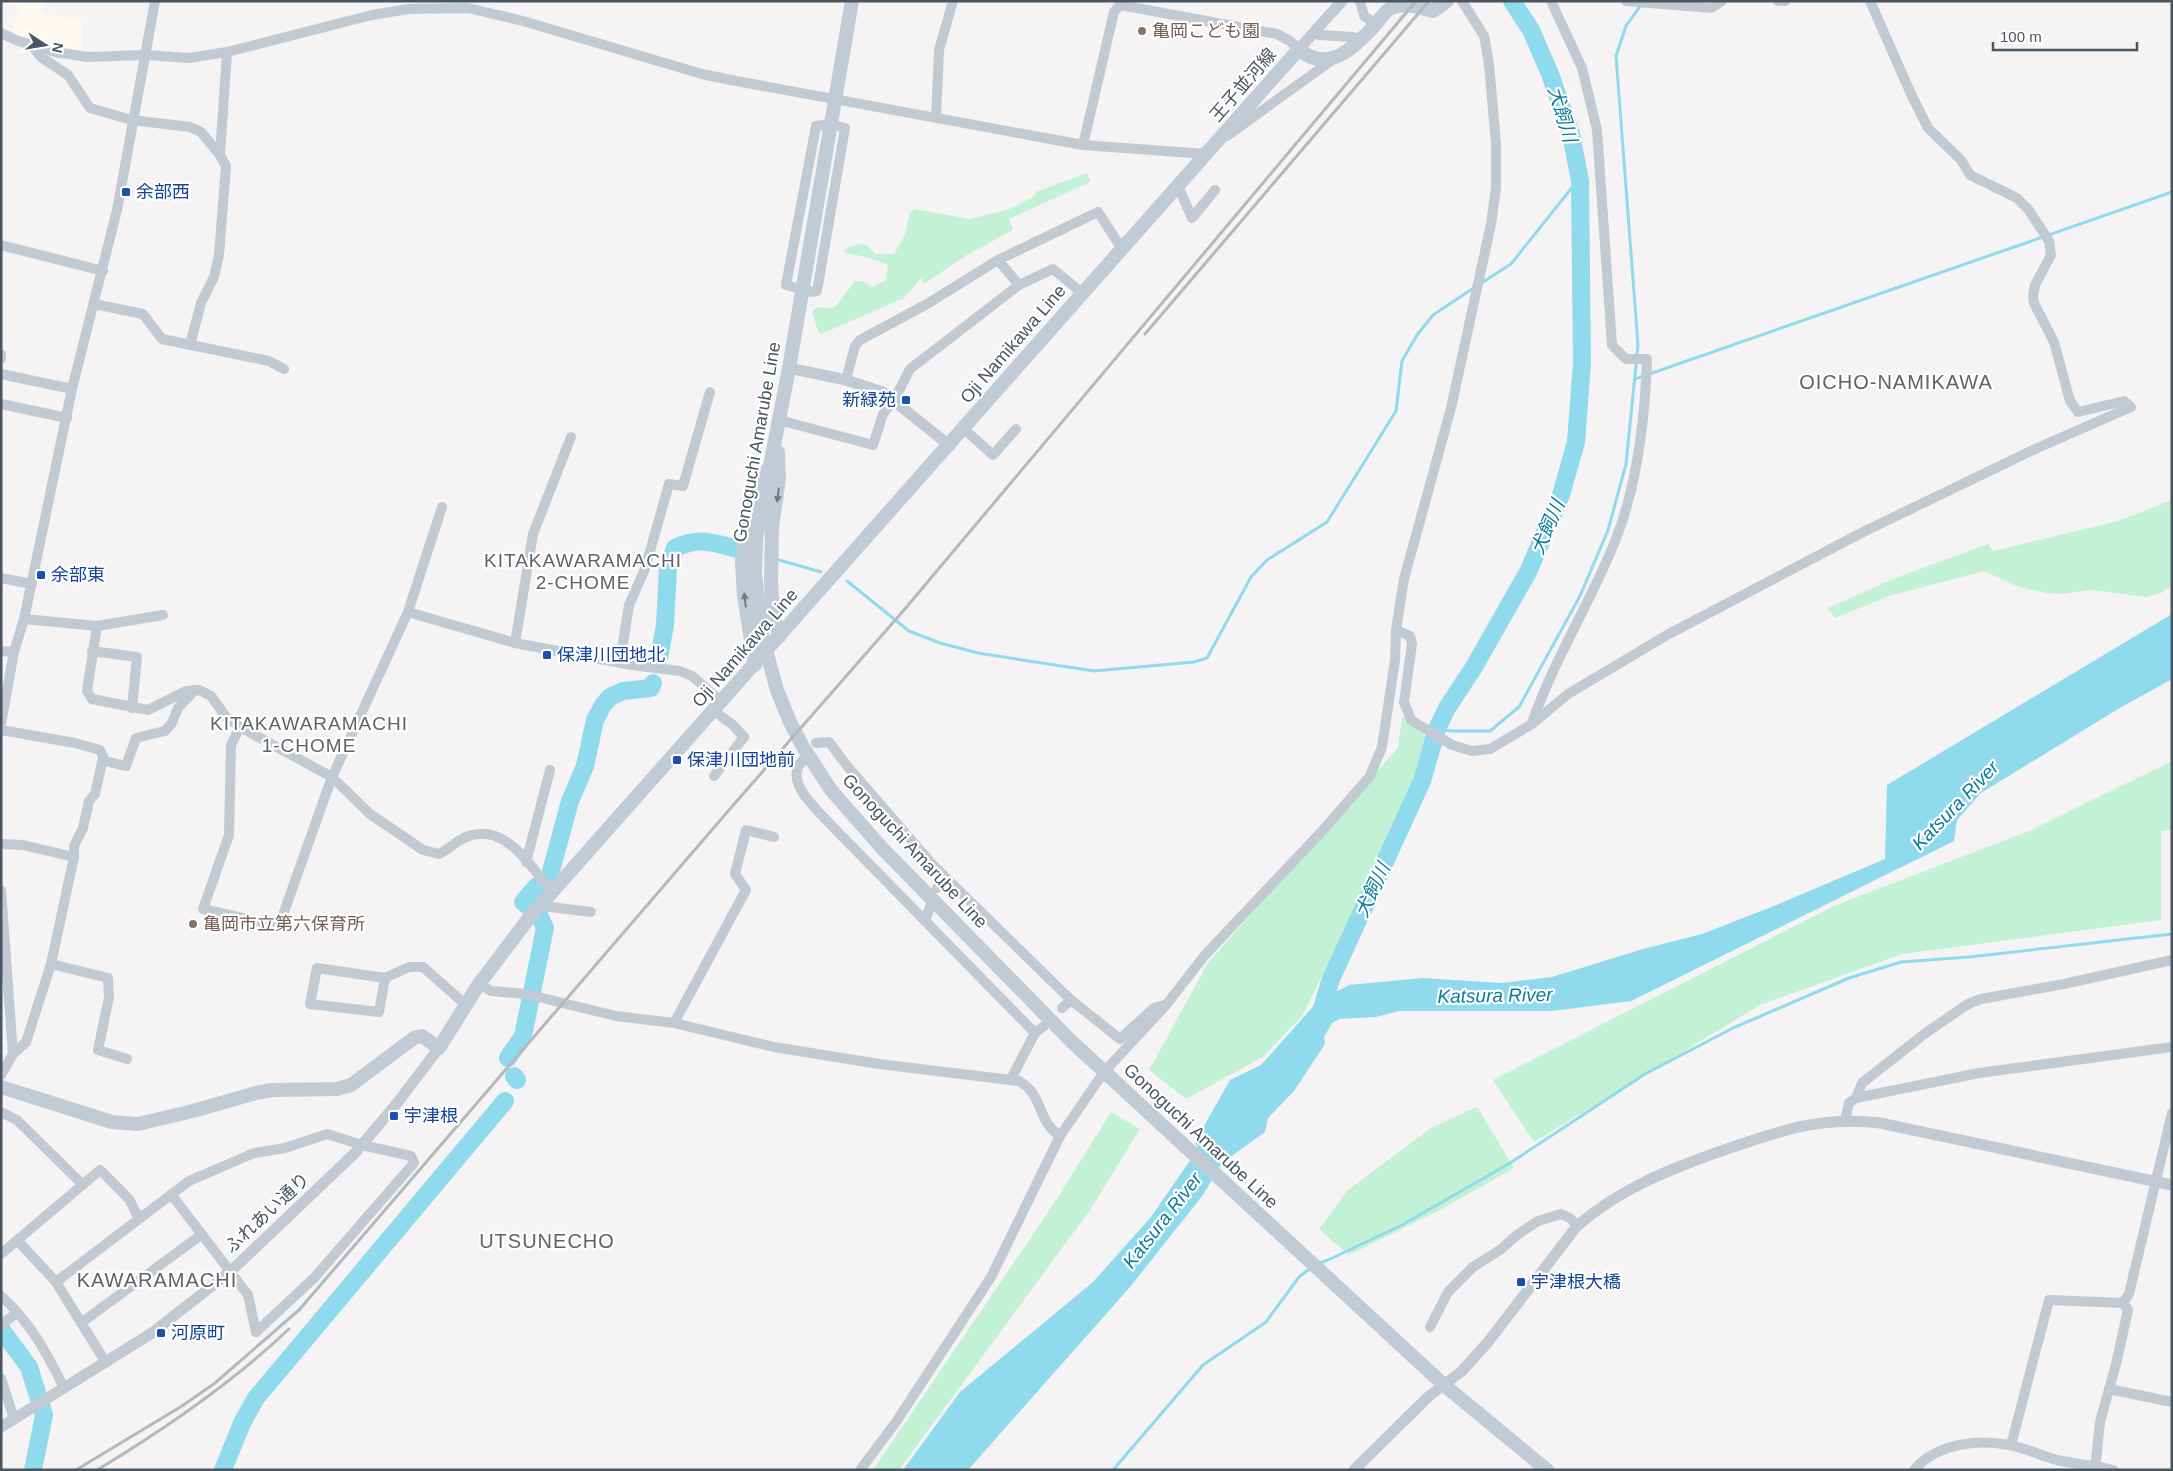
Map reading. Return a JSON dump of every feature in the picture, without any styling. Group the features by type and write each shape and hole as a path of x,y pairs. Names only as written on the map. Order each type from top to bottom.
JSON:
{"main road":[{"name":"Gonoguchi Amarube Line","path":"852,1 789,368 756,539 755,573 762,635 777,690 807,750 831,790 881,847 1071,1041 1444,1385 1547,1470"},
{"name":"Oji Namikawa Line","path":"1338,56 1361,40 1389,9 1399,5 1433,11 1447,1"},
{"path":"1300,49 1307,56 1315,60 1325,61 1338,56"},
{"name":"王子並河線","path":"1210,150 1300,49"},
{"name":"Oji Namikawa Line","path":"438,1048 479,984 529,918 950,446 1210,150"},
{"path":"778,424 780,478 772,527 771,581 773,616 780,636"},
{"path":"755,665 744,596 742,562 754,485 770,468"},
{"path":"1,1087 112,1122 138,1124 272,1090 336,1089 351,1085 414,1038 422,1036 438,1048"}],"street":[{"path":"1,724 14,652 32,584 72,389 117,210 155,1"},
{"path":"936,118 939,50 953,1"},
{"path":"1083,145 1114,12 1120,5 1277,34 1290,40 1300,49 1342,1"},
{"path":"1360,1 1364,16 1376,24"},
{"path":"860,1470 896,1422 991,1277 1060,1136 1104,1072 1166,1005 1205,955 1324,829 1370,776 1382,747 1396,660 1396,630 1404,580 1451,408 1491,224 1496,188 1496,144 1489,64 1484,36 1462,1"},
{"path":"1532,724 1544,688 1616,538 1635,472 1646,394 1647,359 1626,359 1612,345 1597,130 1582,68 1551,1"},
{"path":"1626,1 1711,8 1722,1"},
{"path":"1778,1 1785,1"},
{"path":"1396,630 1410,636 1412,644 1404,702 1411,720 1452,745 1472,750 1490,749 1532,724 1568,694 1667,635 1863,532 2033,450 2131,407 2124,401 2078,412 2070,401 2054,342 2034,304 2035,285 2051,255 2049,241 2028,209 2017,198 1970,175 1961,160 1928,128 1870,1"},
{"path":"1,33 32,46 88,57 145,55 189,58 227,52 372,15 408,9 468,4 702,74 1083,145 1210,150"},
{"path":"1319,35 1353,37 1361,40"},
{"path":"32,46 41,57 68,75 90,108 132,120 190,127 201,132 220,155 226,166 219,255 214,277 202,303 190,345"},
{"path":"220,155 227,52"},
{"name":"Oji Namikawa Line","path":"1210,150 1338,56"},
{"path":"830,124 845,128 817,291 811,292 786,285 816,126 830,124"},
{"path":"1178,186 1192,218 1215,190"},
{"path":"846,380 855,346 860,340 927,304 998,260 1098,212 1122,248"},
{"path":"1,245 103,271"},
{"path":"998,260 1018,285"},
{"path":"778,424 873,445 883,414 894,400 910,368 1018,285 1053,269 1082,294"},
{"path":"94,304 143,314 162,339 269,361 284,369"},
{"path":"1,354 1,359"},
{"path":"789,368 846,380 883,392 950,446"},
{"path":"1,374 72,389"},
{"path":"620,662 629,605 645,569 669,484 683,486 710,392"},
{"path":"1,404 66,418"},
{"path":"964,429 992,455 1016,429"},
{"path":"514,642 533,534 571,437"},
{"path":"240,727 231,745 229,835 203,909 279,926 332,777 408,612 442,507"},
{"path":"1,578 32,584"},
{"path":"408,612 514,642 680,671 692,676 744,737 714,776"},
{"path":"24,620 97,626 163,615"},
{"path":"97,626 87,690 92,699 148,710 186,691 200,690 211,696 226,717 240,727 332,777 370,814 423,850 440,854 464,838 490,833 504,839 526,862 550,907 591,912"},
{"path":"1,650 14,652"},
{"path":"92,651 137,657 132,708"},
{"path":"1,730 75,743 100,750 105,761 126,766 136,738 165,731 172,722 178,708 195,690"},
{"path":"1036,1033 808,799 796,780 796,766 807,750 829,742 855,775 944,876 1070,1000 1120,1040 1154,1008 1166,1005"},
{"path":"1,1075 13,1054 26,1042 51,964 74,857 74,846 83,828 89,801 95,794 103,758"},
{"path":"526,862 550,770"},
{"path":"674,1023 746,890 735,874 746,830 774,837"},
{"path":"1,844 23,845 74,857"},
{"path":"937,888 944,876"},
{"path":"1,890 13,1054"},
{"path":"925,920 930,907"},
{"path":"1856,1098 1862,1083 1927,1032 1968,1004 1981,999 2064,984 2172,960"},
{"path":"51,964 108,978 109,997 98,1050 127,1059"},
{"path":"385,978 379,1012 310,1004 316,968 385,978 409,967 423,967 466,1005"},
{"path":"479,984 492,990 530,995 616,1016 674,1023 774,1047 955,1074 1011,1079 1027,1085 1036,1099 1043,1119 1051,1130 1060,1136"},
{"path":"1062,1008 1070,1000"},
{"path":"1011,1079 1036,1033 1044,1026"},
{"path":"1845,1120 1849,1103 1856,1098 1979,1073 2172,1047"},
{"name":"ふれあい通り","path":"14,1419 152,1333 231,1271 310,1198 362,1145 404,1095 438,1048"},
{"path":"1,1112 17,1120 83,1185"},
{"path":"2123,1303 2129,1294 2172,1112"},
{"path":"1354,1470 1428,1397 1462,1370 1488,1342 1576,1226 1612,1198 1652,1178 1716,1153 1798,1126 1845,1120 1880,1122 2172,1186"},
{"path":"56,1282 171,1194 189,1181 254,1153 286,1148 327,1134 362,1145 411,1156 414,1163 314,1278 256,1332 248,1295 171,1194"},
{"path":"1,1254 100,1170 128,1199 139,1219"},
{"path":"1430,1327 1448,1292 1473,1267 1500,1250 1517,1235 1538,1221 1561,1214 1570,1218 1576,1226"},
{"path":"82,1323 202,1235"},
{"path":"17,1240 56,1282 106,1363"},
{"path":"1,1296 31,1328 47,1353 64,1388"},
{"path":"2011,1446 2049,1300 2123,1303"},
{"path":"2095,1468 2100,1422 2128,1310 2123,1303"},
{"path":"1,1324 14,1315"},
{"path":"1,1378 14,1419 1,1427"},
{"path":"2109,1389 2172,1402"},
{"path":"1914,1470 1938,1451 1962,1444 1996,1443 2058,1460 2113,1470"}],"shaded area":[{"path":"44,1 41,13 82,20 82,53 11,33 20,8 7,2"}],"green space":[{"path":"1087,173 1090,182 1009,219 1013,230 965,256 924,284 921,278 904,298 821,334 818,331 812,312 817,307 832,308 836,306 855,281 862,281 872,287 886,280 888,265 867,257 845,253 844,250 861,244 867,246 875,254 894,254 904,237 910,213 914,209 969,219 1007,210 1035,196 1036,192"},
{"path":"2172,500 2172,586 2161,593 2147,597 2091,590 2061,594 2047,593 2019,587 1984,571 1889,596 1835,618 1828,608 1898,577 1988,544 1993,551 2118,521"},
{"path":"1402,716 1426,737 1422,766 1371,879 1302,1016 1264,1056 1186,1099 1149,1070 1208,963 1398,748"},
{"path":"2172,761 2172,830 2161,831 2161,920 1902,954 1760,1005 1534,1142 1493,1080 1836,905 2029,831"},
{"path":"1477,1107 1514,1168 1438,1211 1349,1255 1319,1229 1348,1190 1431,1128"},
{"path":"1111,1112 1140,1129 1090,1210 899,1470 873,1470 1053,1205"}],"water":[{"name":"Katsura River","path":"2172,614 2172,679 2118,709 1981,793 1957,820 1954,841 1631,1001 1552,1011 1399,1011 1376,1017 1339,1019 1332,1023 1324,1037 1325,1044 1294,1091 1268,1118 1265,1132 1222,1163 1203,1195 1130,1287 968,1470 903,1470 960,1392 1093,1282 1151,1217 1198,1149 1195,1142 1230,1080 1261,1065 1318,1001 1349,985 1422,978 1502,983 1552,977 1643,949 1702,934 1885,859 1887,785"}],"waterway":[{"name":"犬飼川","path":"1319,1018 1331,979 1422,781 1437,729 1447,708 1474,667 1528,572 1561,495 1576,442 1582,363 1580,181 1571,134 1550,74 1531,30 1512,1"},
{"path":"1437,729 1490,731 1519,707 1580,596 1608,530 1626,464 1638,345 1616,56 1626,26 1641,5"},
{"path":"1480,284 1511,264 1574,185 1580,181"},
{"path":"1635,379 2172,192"},
{"path":"847,581 909,631 940,643 978,653 1094,671 1194,662 1207,658 1251,577 1267,560 1327,522 1396,411 1402,361 1417,335 1433,315 1475,287"},
{"path":"659,658 665,625 668,568 675,548 691,543 706,542 737,549"},
{"path":"779,560 821,572"},
{"path":"550,875 570,801 585,766 595,720 603,705 610,697 623,691 651,688 653,683"},
{"path":"508,1058 523,1036 545,928 539,915 523,902 537,886"},
{"path":"1317,1264 1402,1225 1510,1163 1645,1074 1733,1028 1849,978 1901,962 1969,957 2172,934"},
{"path":"514,1076 517,1080"},
{"path":"223,1470 242,1423 256,1398 505,1101"},
{"path":"1113,1470 1203,1365 1266,1322 1299,1277 1312,1267"},
{"path":"1,1329 29,1367 44,1415 33,1470"}],"railway":[{"path":"76,1470 182,1406 215,1383 299,1310 729,810 904,610 1416,1"},
{"path":"1145,334 1429,1"},
{"path":"97,1470 197,1405 289,1329"}],"place":[{"name":"亀岡こども園","path":"1142,31"},
{"name":"余部西","path":"126,192"},
{"name":"新緑苑","path":"906,400"},
{"name":"余部東","path":"41,575"},
{"name":"保津川団地北","path":"547,655"},
{"name":"保津川団地前","path":"677,760"},
{"name":"亀岡市立第六保育所","path":"193,924"},
{"name":"宇津根","path":"394,1116"},
{"name":"宇津根大橋","path":"1521,1282"},
{"name":"河原町","path":"161,1333"}],"district":[{"name":"OICHO-NAMIKAWA","path":"1896,382"},
{"name":"KITAKAWARAMACHI 2-CHOME","path":"583,571"},
{"name":"KITAKAWARAMACHI 1-CHOME","path":"309,734"},
{"name":"UTSUNECHO","path":"547,1241"},
{"name":"KAWARAMACHI","path":"157,1280"}]}
